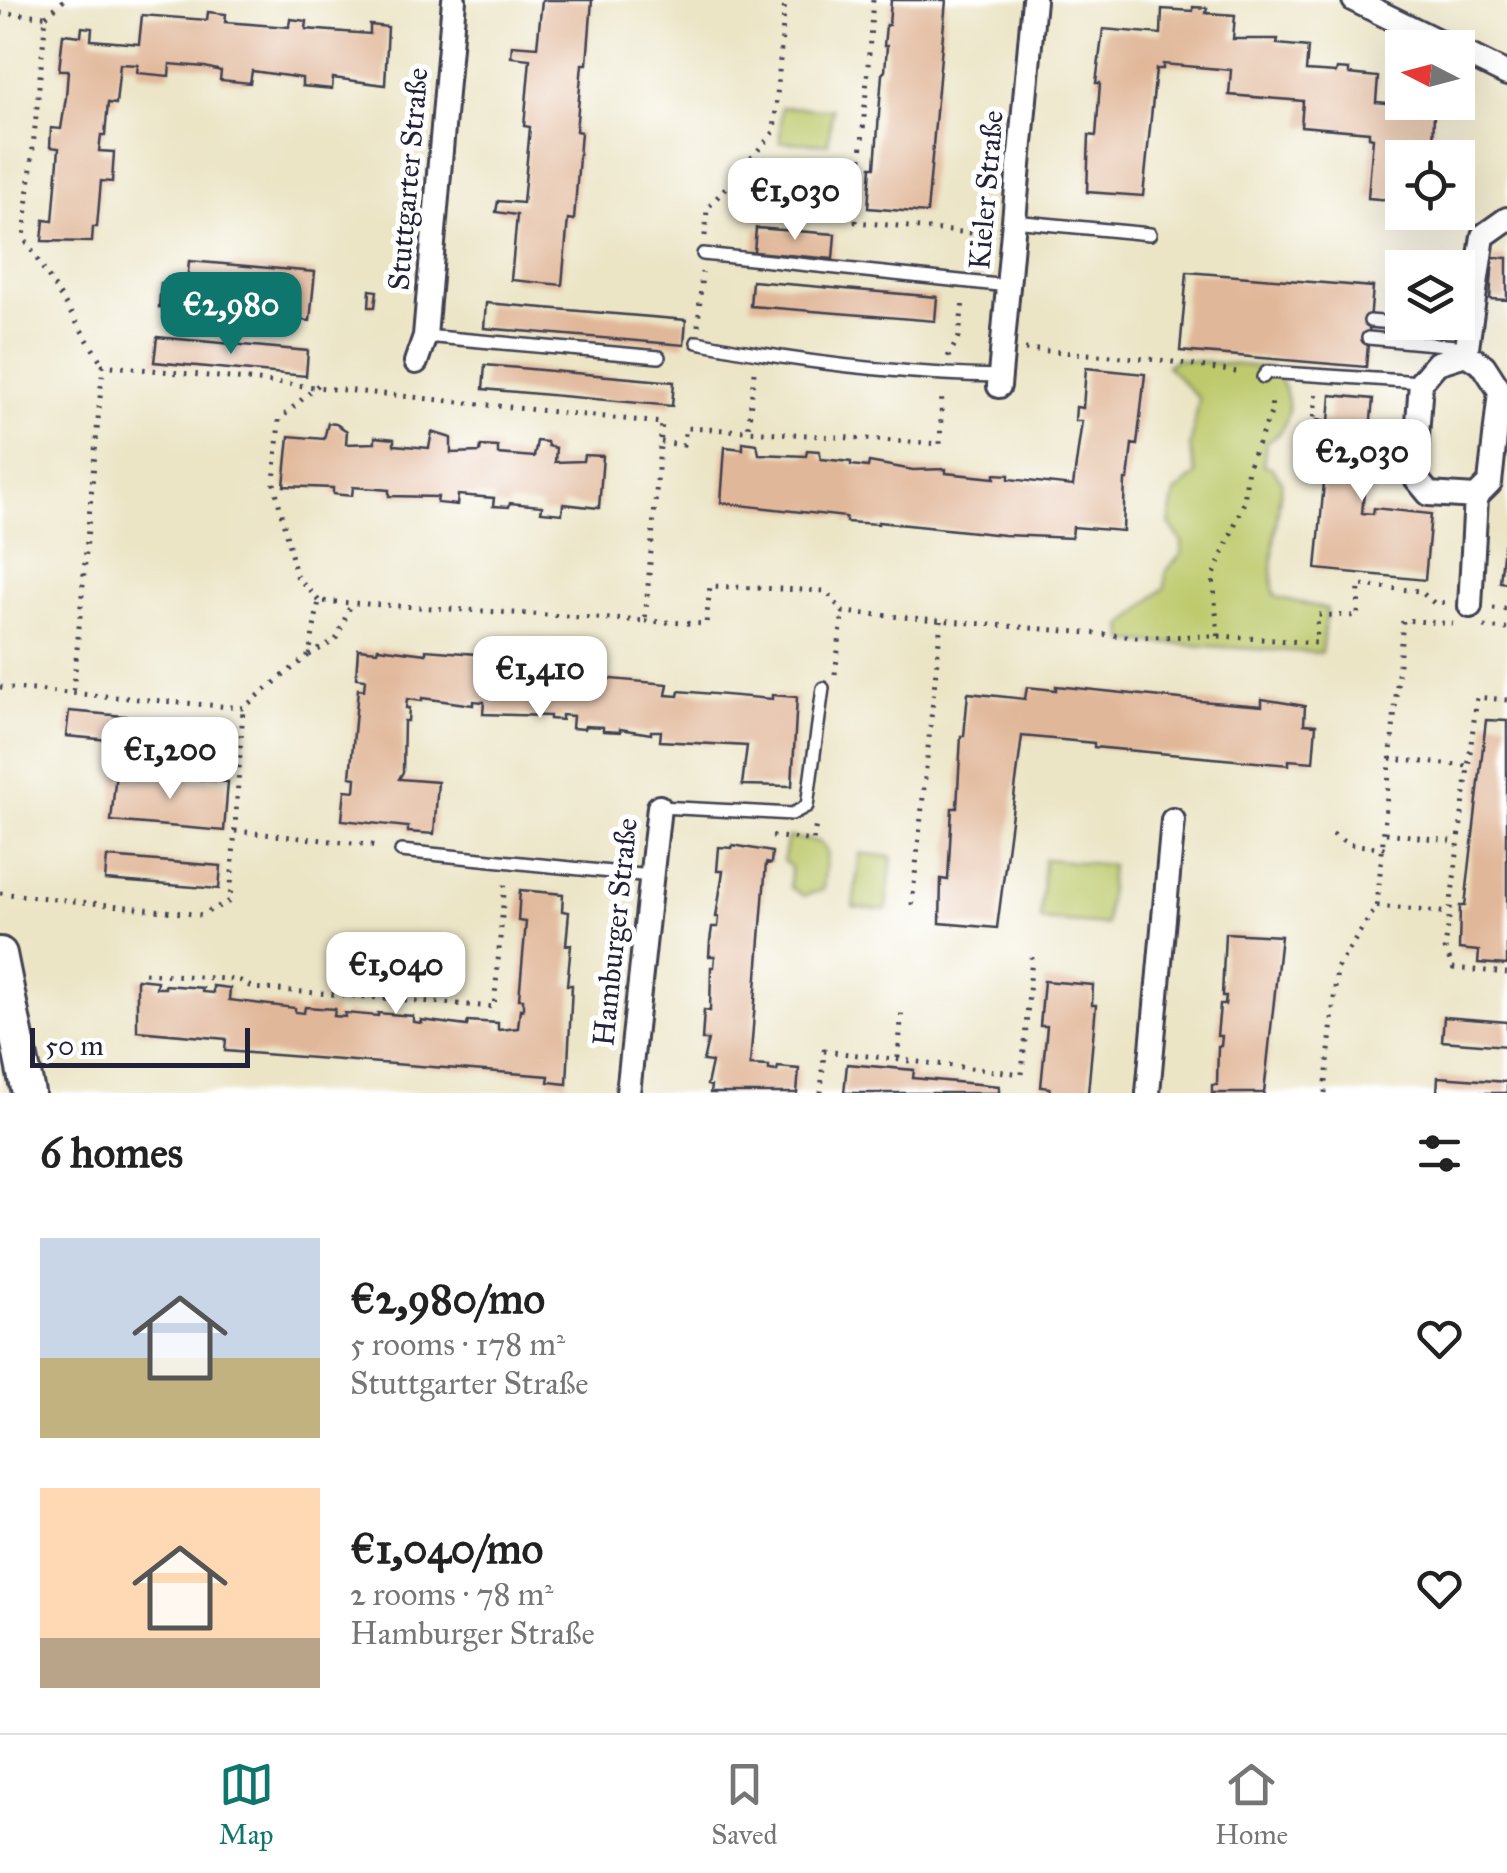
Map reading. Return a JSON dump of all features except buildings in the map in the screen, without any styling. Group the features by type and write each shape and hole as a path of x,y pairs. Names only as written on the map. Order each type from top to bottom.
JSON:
{"street":[{"name":"Stuttgarter Straße","path":"416,362 425,336 454,0"},
{"name":"Kieler Straße","path":"1000,381 1034,0"},
{"path":"1354,0 1416,30"},
{"path":"1475,59 1507,74"},
{"path":"1470,606 1476,497 1490,484 1500,391 1467,344 1483,236 1507,220"},
{"path":"1467,344 1437,364 1421,382 1414,476 1429,494 1476,497"},
{"name":"Hamburger Straße","path":"628,1093 659,806"},
{"path":"1148,1093 1173,820"},
{"path":"0,954 9,1045 28,1093"}],"lane":[{"path":"1013,221 1150,234"},
{"path":"704,254 1008,286"},
{"path":"1370,320 1467,344"},
{"path":"425,336 660,357"},
{"path":"1368,338 1467,344"},
{"path":"696,342 756,354 1000,381"},
{"path":"1262,377 1268,372 1421,382"},
{"name":"Hamburger Straße","path":"659,806 792,814 807,806 822,688"},
{"path":"401,851 651,876"}],"path":[{"path":"64,0 46,16 24,238 103,365 73,693"},
{"path":"696,342 706,209 774,132 784,0"},
{"path":"872,0 856,222 972,232"},
{"path":"0,13 46,16"},
{"path":"1002,347 1160,360 1262,377 1272,397 1270,413 1248,466 1244,502 1213,578 1218,636"},
{"path":"103,365 662,423 644,621"},
{"path":"1317,374 1310,466 1324,467"},
{"path":"318,386 279,420 274,483 296,575 319,601 706,624 710,586 826,592 843,612 1136,637 1218,636 1316,643 1318,615 1358,616 1359,585 1420,591 1434,603 1470,606"},
{"path":"661,442 683,445 686,428 748,431"},
{"path":"309,655 319,601"},
{"path":"0,686 244,708 309,655 336,640 352,602"},
{"path":"1325,1093 1337,968 1377,906 1403,620"},
{"path":"912,906 941,621"},
{"path":"1507,700 1477,698 1445,948 1453,968 1507,974"},
{"path":"0,893 202,916 230,901 244,708"},
{"path":"1390,760 1468,766"},
{"path":"235,831 374,844 401,851"},
{"path":"1386,833 1459,842"},
{"path":"1334,834 1347,844 1385,848"},
{"path":"146,973 238,980 252,988 494,1006 507,862"},
{"path":"1377,906 1450,913"},
{"path":"821,1093 824,1051 1022,1074 1032,956"},
{"path":"898,1058 902,1009"}],"green space":[{"path":"781,107 832,109 828,144 780,142"},
{"path":"1176,359 1272,368 1284,388 1287,418 1266,443 1263,465 1271,467 1282,481 1273,588 1276,597 1327,609 1321,653 1125,641 1123,626 1165,587 1166,570 1182,554 1182,542 1169,524 1175,493 1196,475 1190,448 1199,399 1167,366"},
{"path":"788,837 820,842 827,852 823,890 804,896 790,887 791,867 783,861"},
{"path":"860,853 892,857 886,910 853,907"},
{"path":"1044,859 1111,865 1106,925 1040,920"}]}
